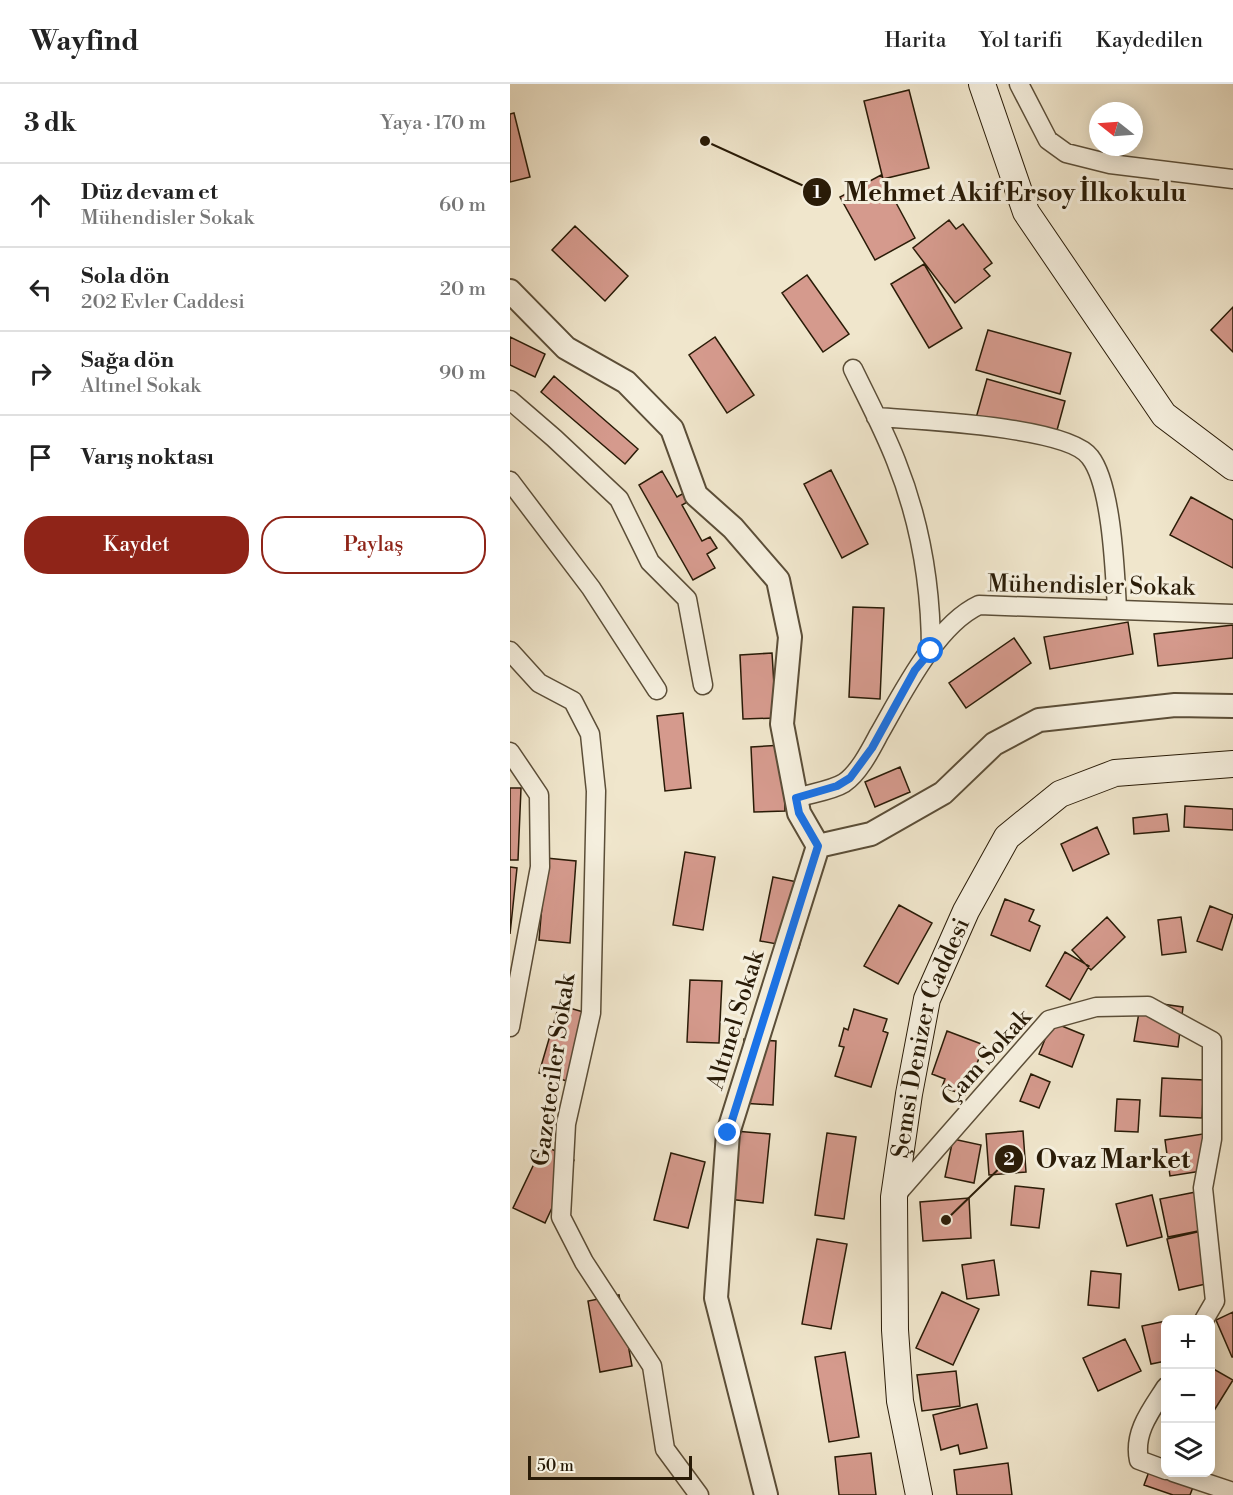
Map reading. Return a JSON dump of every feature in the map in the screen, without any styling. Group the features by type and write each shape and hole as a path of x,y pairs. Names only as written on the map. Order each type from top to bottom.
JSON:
{"main road":[{"path":"982,84 1026,212 1164,415 1233,467"},
{"name":"Şemsi Denizer Caddesi","path":"919,1495 900,1401 895,1330 894,1197 909,1094 927,999 966,911 1007,837 1060,794 1115,773 1233,764"}],"street":[{"path":"1019,84 1047,140 1066,153 1110,164 1233,179"},
{"path":"510,291 566,348 626,382 672,429 696,495 734,528 778,580 790,638 782,724 799,813 818,846 871,834 882,828 943,793 994,744 1039,720 1175,705 1233,706"},
{"path":"854,369 896,461 912,508 931,603 931,651"},
{"path":"510,400 618,499 650,562 687,599 703,685"},
{"path":"876,417 1015,430 1058,440 1082,449 1091,457 1102,488 1113,553 1117,609"},
{"path":"510,481 591,588 657,690"},
{"name":"Mühendisler Sokak","path":"796,798 837,786 850,778 872,748 915,670 957,619 979,605 1233,614"},
{"name":"Gazeteciler Sokak","path":"510,651 539,683 573,701 590,734 596,792 591,1013 566,1124 561,1217 584,1262 652,1366 665,1449 699,1495"},
{"path":"510,752 539,795 540,867 510,1027"},
{"name":"Altınel Sokak","path":"766,1495 716,1298 728,1133 818,846"},
{"name":"Çam Sokak","path":"894,1197 1049,1020 1096,1007 1148,1006 1212,1041 1212,1139 1203,1188 1215,1301 1207,1315"},
{"path":"1161,1395 1141,1428 1137,1448 1139,1460 1161,1468"},
{"path":"1186,1477 1233,1492"}],"building":[{"path":"909,90 929,168 883,179 864,101"},
{"path":"514,113 530,177 510,182 510,114"},
{"path":"881,175 915,238 875,260 840,197"},
{"path":"949,220 956,229 963,224 992,263 984,269 990,276 955,303 913,248"},
{"path":"575,226 628,276 605,301 552,250"},
{"path":"924,264 962,328 929,348 891,284"},
{"path":"807,275 849,334 823,352 782,293"},
{"path":"1233,307 1233,352 1211,330"},
{"path":"988,330 1071,353 1060,394 976,370"},
{"path":"510,337 545,354 535,377 510,365"},
{"path":"715,337 754,395 727,413 689,355"},
{"path":"554,376 638,449 625,464 541,392"},
{"path":"987,379 1065,401 1054,441 976,418"},
{"path":"831,470 868,544 842,558 804,484"},
{"path":"662,471 677,497 684,493 689,501 682,505 702,541 710,537 717,548 707,554 715,568 693,580 639,485"},
{"path":"1191,497 1233,520 1233,568 1170,535"},
{"path":"853,607 884,608 880,699 849,697"},
{"path":"1128,622 1133,654 1050,669 1044,637"},
{"path":"1233,625 1233,658 1158,666 1154,634"},
{"path":"1014,638 1031,663 966,708 949,683"},
{"path":"772,653 776,718 743,719 740,655"},
{"path":"683,713 691,788 665,791 657,716"},
{"path":"783,745 785,811 754,812 751,747"},
{"path":"900,767 910,792 875,807 865,782"},
{"path":"510,788 521,788 518,860 510,860"},
{"path":"1185,806 1233,809 1233,830 1184,827"},
{"path":"1167,814 1169,831 1134,834 1133,818"},
{"path":"1097,827 1109,854 1073,871 1061,844"},
{"path":"685,852 715,857 703,930 673,925"},
{"path":"546,858 576,861 570,943 539,940"},
{"path":"510,867 517,868 510,934"},
{"path":"773,877 812,885 799,948 760,941"},
{"path":"1005,899 1034,910 1029,921 1040,926 1030,951 991,935"},
{"path":"899,905 932,923 898,984 864,966"},
{"path":"1210,906 1233,915 1222,950 1197,941"},
{"path":"1107,917 1125,937 1091,970 1072,950"},
{"path":"1181,917 1186,952 1162,955 1158,920"},
{"path":"1065,952 1089,966 1070,1000 1046,986"},
{"path":"690,980 722,981 719,1043 687,1042"},
{"path":"1141,1001 1183,1007 1178,1047 1134,1041"},
{"path":"559,1005 587,1013 567,1081 539,1073"},
{"path":"854,1009 887,1019 883,1031 888,1033 871,1087 835,1076 844,1047 839,1046 844,1028 848,1030"},
{"path":"1052,1022 1084,1035 1072,1067 1039,1054"},
{"path":"947,1031 984,1045 965,1095 942,1087 945,1079 932,1074"},
{"path":"744,1039 776,1041 773,1105 741,1103"},
{"path":"1031,1074 1050,1082 1039,1108 1020,1101"},
{"path":"1162,1078 1204,1080 1202,1118 1160,1116"},
{"path":"1117,1099 1140,1100 1138,1132 1115,1131"},
{"path":"735,1131 770,1134 763,1203 728,1199"},
{"path":"1023,1131 1026,1172 989,1175 986,1134"},
{"path":"827,1133 856,1137 844,1219 815,1215"},
{"path":"1209,1133 1214,1169 1170,1176 1165,1140"},
{"path":"953,1139 981,1145 974,1183 945,1177"},
{"path":"543,1145 574,1160 545,1223 513,1208"},
{"path":"671,1153 705,1162 688,1228 654,1220"},
{"path":"1015,1186 1044,1189 1039,1228 1011,1225"},
{"path":"1206,1190 1213,1228 1168,1237 1160,1199"},
{"path":"1152,1195 1162,1237 1127,1246 1116,1204"},
{"path":"969,1198 971,1238 923,1241 920,1202"},
{"path":"1206,1230 1219,1281 1179,1290 1167,1239"},
{"path":"817,1239 847,1244 831,1329 802,1324"},
{"path":"994,1260 999,1295 967,1299 962,1265"},
{"path":"1091,1271 1121,1274 1119,1308 1088,1305"},
{"path":"942,1292 979,1309 953,1365 916,1348"},
{"path":"619,1295 632,1366 600,1372 588,1301"},
{"path":"1233,1312 1233,1357 1232,1357 1216,1320"},
{"path":"1161,1322 1161,1362 1151,1364 1142,1326"},
{"path":"1125,1339 1141,1371 1098,1391 1083,1358"},
{"path":"845,1352 859,1437 829,1442 815,1357"},
{"path":"1215,1370 1233,1380 1215,1409"},
{"path":"956,1371 960,1406 922,1411 917,1375"},
{"path":"977,1404 987,1448 960,1454 958,1445 941,1450 933,1415"},
{"path":"871,1453 876,1495 839,1495 835,1457"},
{"path":"1154,1458 1161,1461 1161,1477 1197,1477 1190,1495 1173,1495 1144,1485"},
{"path":"1008,1463 1012,1495 957,1495 954,1470"}],"place":[{"name":"Mehmet Akif Ersoy İlkokulu","path":"705,141"},
{"name":"Ovaz Market","path":"946,1220"}],"route":[{"path":"728,1133 818,846 799,813 796,798 837,786 850,778 872,748 915,670 931,651"}]}
